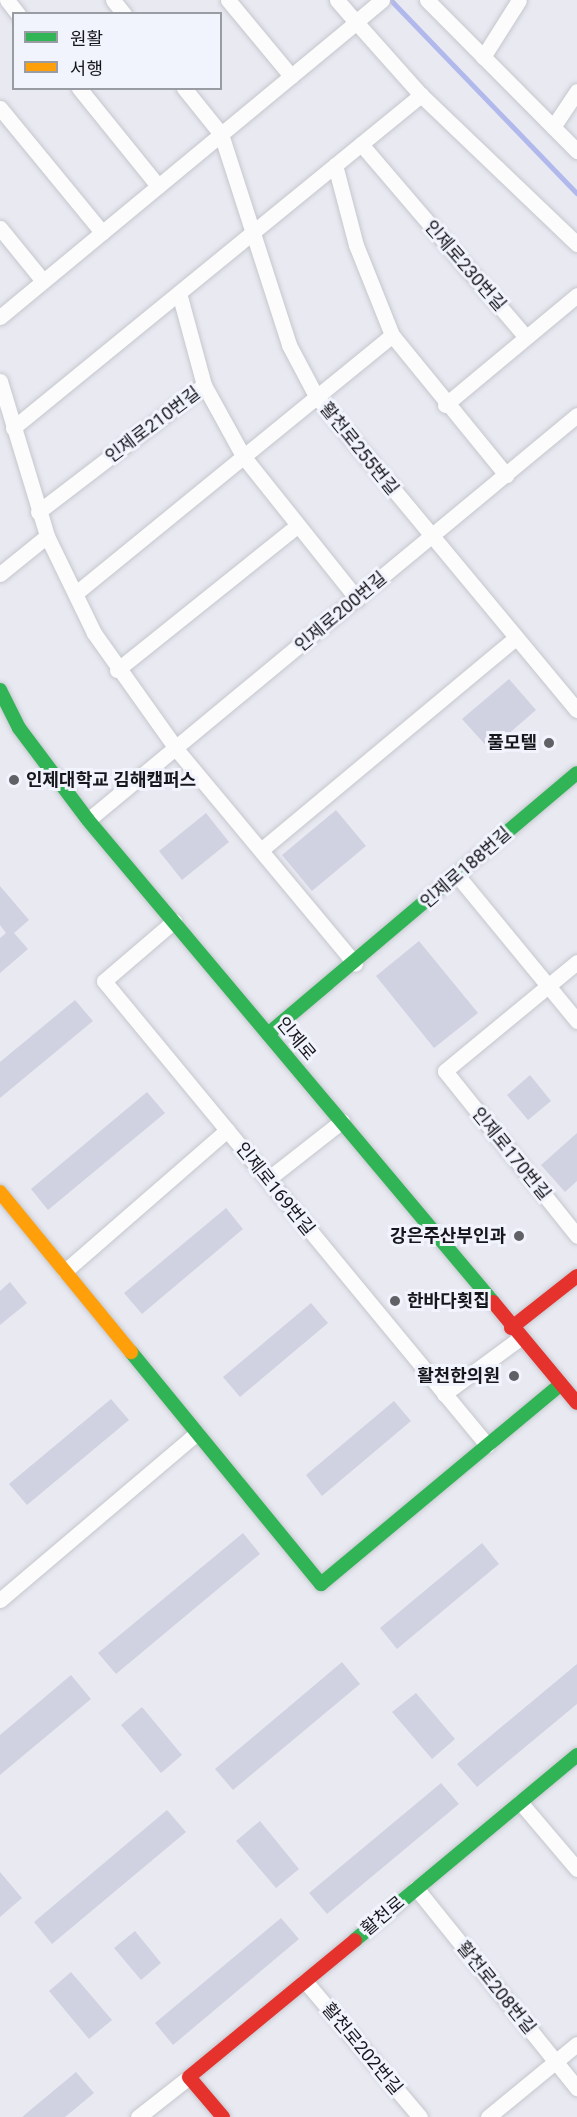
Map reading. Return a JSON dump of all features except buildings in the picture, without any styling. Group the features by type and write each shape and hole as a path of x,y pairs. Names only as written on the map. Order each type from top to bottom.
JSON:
{"street":[{"path":"0,4 6,0 16,12"},
{"path":"113,0 122,12"},
{"path":"228,0 291,76"},
{"path":"337,0 360,19 421,94 577,244"},
{"path":"0,317 382,0"},
{"path":"427,0 577,151"},
{"path":"483,57 519,0"},
{"path":"81,90 158,186"},
{"name":"활천로255번길","path":"186,90 221,134 289,345 316,396 430,538 577,710"},
{"path":"554,128 577,91"},
{"path":"13,428 421,94"},
{"path":"0,108 102,232"},
{"name":"인제로230번길","path":"361,144 526,337"},
{"path":"335,165 356,245 392,335 445,405 506,475"},
{"path":"0,228 43,281"},
{"path":"179,293 204,385"},
{"path":"445,405 577,295"},
{"path":"76,593 392,335"},
{"path":"0,381 47,536 117,670 177,750 355,964"},
{"name":"인제로210번길","path":"38,512 204,385 243,456 357,599"},
{"name":"인제로200번길","path":"88,820 177,750 577,415"},
{"path":"117,670 297,526"},
{"path":"0,574 47,536"},
{"path":"261,850 514,639"},
{"name":"인제로","path":"0,690 19,728 88,820 577,1403"},
{"name":"인제로188번길","path":"268,1034 355,964 577,772"},
{"path":"457,876 577,1022"},
{"name":"인제로169번길","path":"174,921 104,981 487,1445"},
{"path":"549,987 577,962"},
{"name":"인제로170번길","path":"549,987 445,1071 577,1236"},
{"path":"268,1179 342,1121"},
{"path":"64,1271 227,1130"},
{"path":"0,1191 321,1584 561,1384"},
{"path":"444,1394 516,1333 577,1276"},
{"path":"0,1600 197,1433"},
{"name":"활천로","path":"138,2117 577,1755"},
{"path":"520,1802 577,1869"},
{"name":"활천로208번길","path":"416,1888 577,2088"},
{"name":"활천로202번길","path":"305,1981 420,2117"},
{"path":"488,2117 577,2044"},
{"path":"189,2077 223,2117"}],"waterway":[{"path":"391,0 577,193"}],"traffic: fast":[{"path":"0,690 19,728 88,820 493,1302"},
{"path":"268,1034 577,773"},
{"path":"131,1352 321,1584 561,1384"},
{"path":"355,1940 577,1755"}],"traffic: slow":[{"path":"0,1192 131,1352"}],"traffic: jam":[{"path":"511,1328 577,1276"},
{"path":"493,1302 577,1403"},
{"path":"223,2117 189,2077 355,1940"}],"place":[{"name":"풀모텔","path":"549,743"},
{"name":"인제대학교 김해캠퍼스","path":"14,780"},
{"name":"강은주산부인과","path":"519,1236"},
{"name":"한바다횟집","path":"395,1301"},
{"name":"활천한의원","path":"514,1376"}]}
